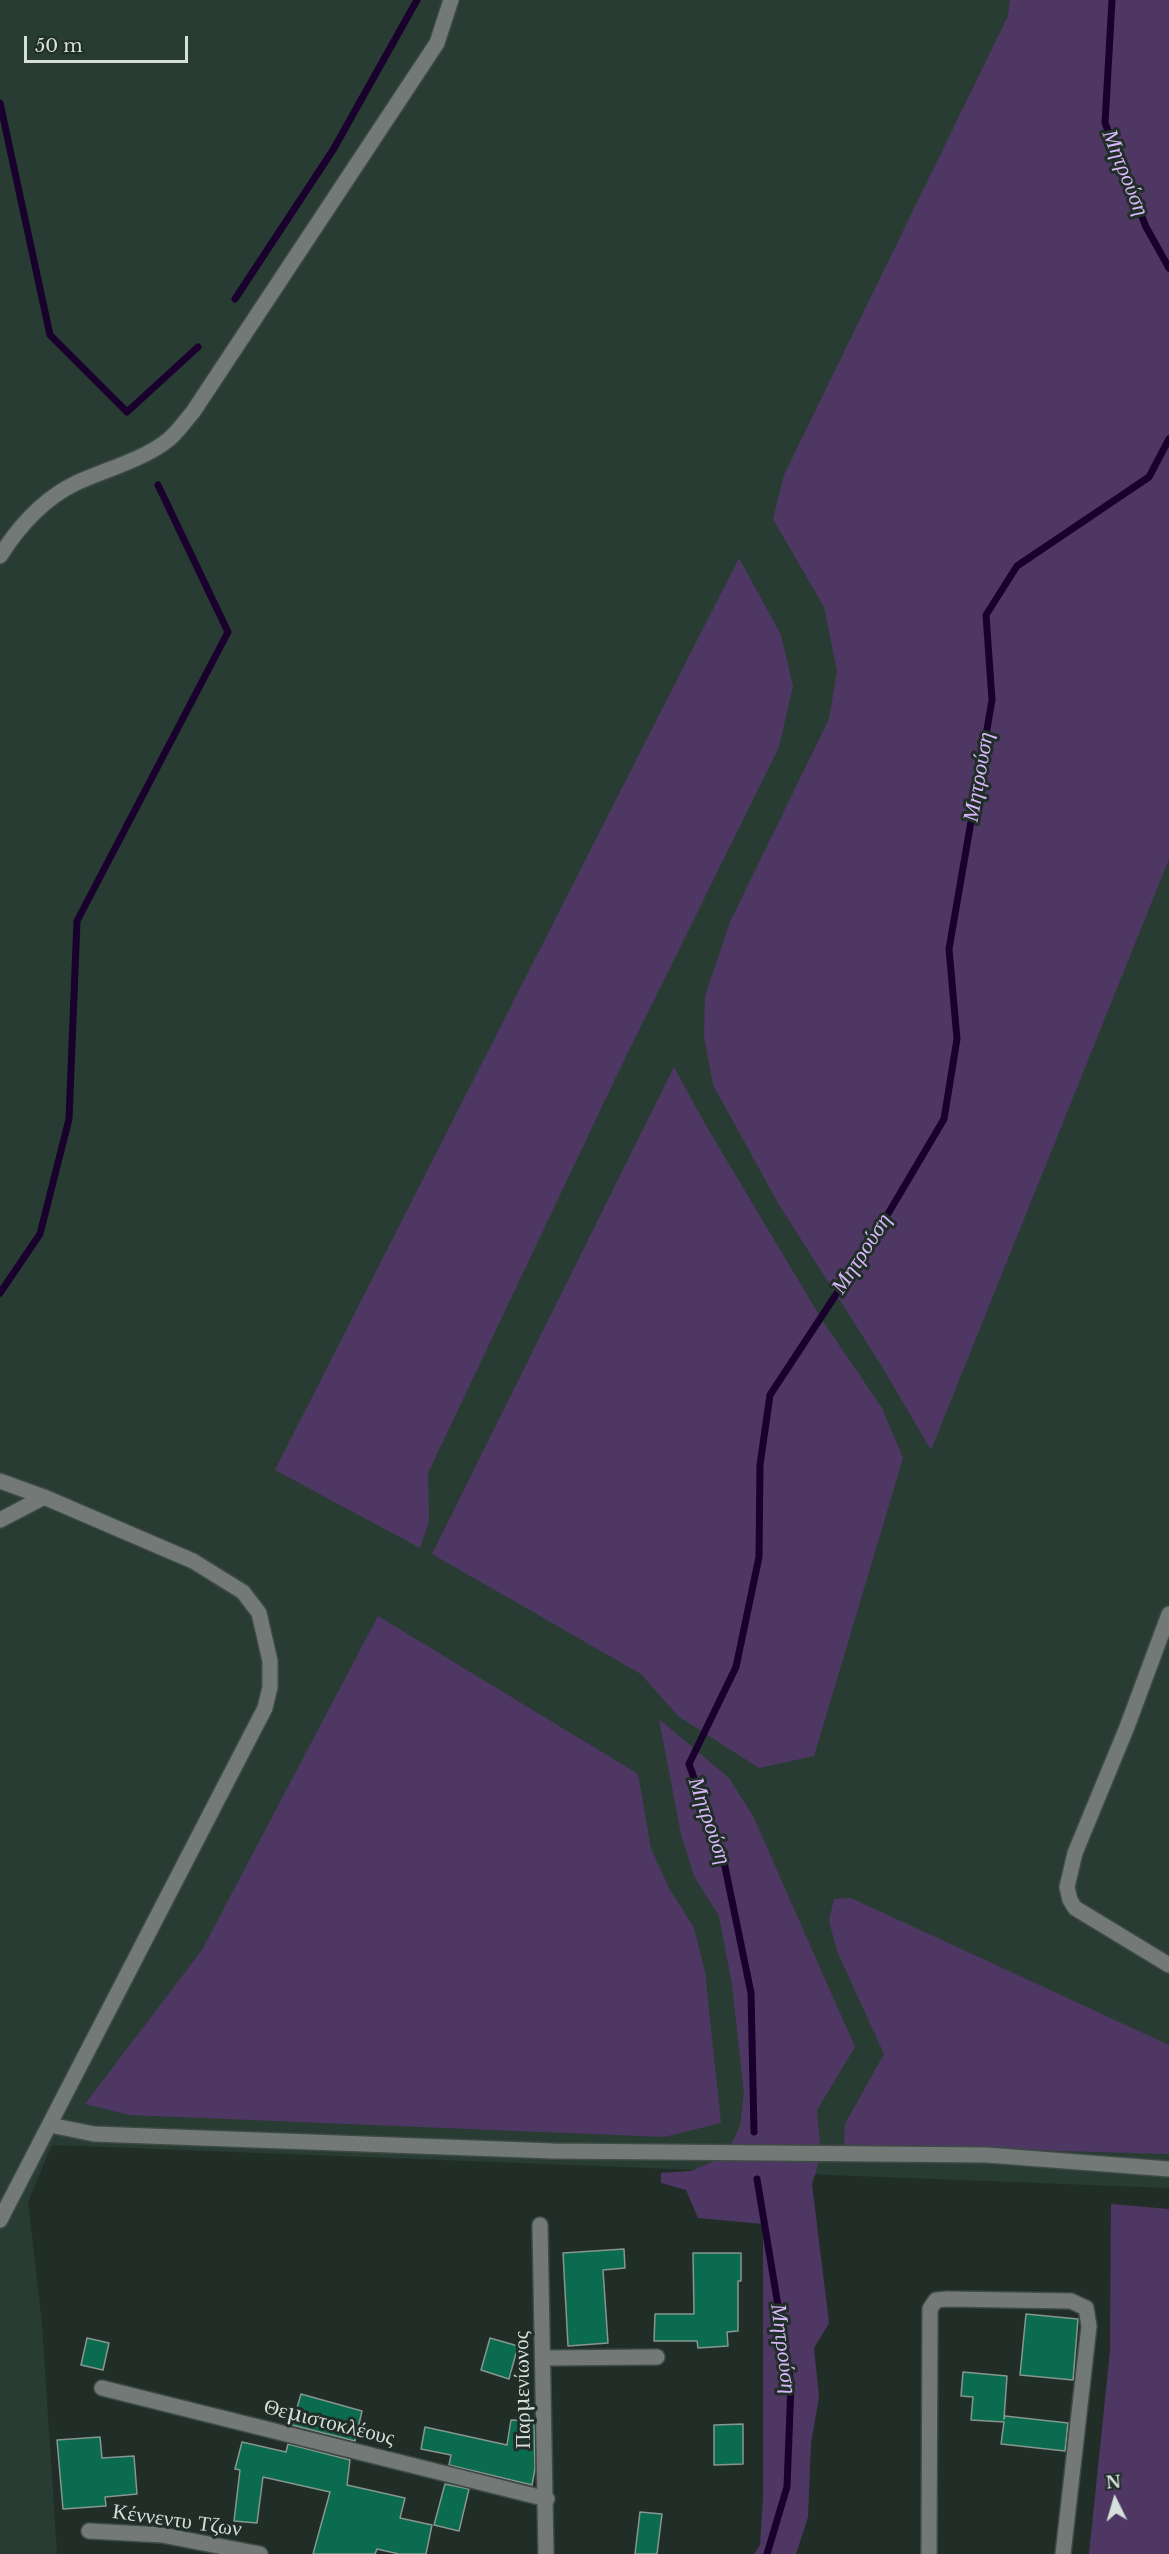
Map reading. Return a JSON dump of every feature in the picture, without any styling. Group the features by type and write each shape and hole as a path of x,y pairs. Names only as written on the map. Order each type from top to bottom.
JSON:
{"street":[{"path":"0,556 11,539 39,507 75,484 120,466 168,440 193,412 437,43 451,0"},
{"path":"0,1481 44,1497 193,1561 243,1592 259,1613 270,1670 270,1687 265,1708 0,2220"},
{"path":"0,1520 44,1497"},
{"path":"1169,1614 1127,1727 1075,1853 1067,1887 1070,1900 1075,1908 1169,1965"},
{"path":"50,2125 94,2134 553,2151 987,2155 1169,2169"},
{"name":"Παρμενίωνος","path":"540,2225 547,2499 546,2554"},
{"path":"929,2554 930,2309 936,2300 948,2299 1071,2301 1086,2308 1089,2326 1063,2554"},
{"path":"543,2358 657,2356"},
{"name":"Θεμιστοκλέους","path":"102,2388 547,2499"},
{"name":"Κέννεντυ Τζων","path":"89,2531 162,2535 260,2554"}],"shaded area":[{"path":"0,0 1169,0 1169,2188 52,2145 28,2202 42,2323 57,2554 0,2554"},
{"path":"1010,0 1169,0 1169,859 931,1450 881,1365 778,1203 713,1085 704,1036 705,996 730,922 829,719 837,671 824,607 773,519 784,475 1008,16"},
{"path":"739,558 781,635 793,686 779,747 615,1079 428,1473 429,1521 420,1548 275,1470"},
{"path":"674,1067 705,1124 822,1320 882,1408 903,1458 814,1756 759,1768 678,1716 641,1674 432,1554"},
{"path":"378,1616 638,1774 651,1849 669,1888 694,1928 705,1972 721,2123 664,2137 130,2115 85,2104 202,1950"},
{"path":"659,1719 729,1778 753,1816 855,2047 817,2110 821,2155 812,2184 829,2323 814,2348 819,2397 811,2443 808,2517 796,2554 754,2554 760,2545 763,2499 763,2224 698,2218 686,2190 661,2183 661,2173 691,2171 726,2156 740,2126 744,2094 732,1984 719,1916 694,1876 681,1834"},
{"path":"851,1898 1169,2045 1169,2154 844,2145 845,2124 884,2054 837,1951 829,1921 834,1899"},
{"path":"1111,2204 1169,2209 1169,2554 1089,2554 1110,2351"}],"building":[{"path":"624,2249 625,2268 603,2270 608,2343 568,2346 563,2253"},
{"path":"693,2253 741,2253 741,2281 738,2281 738,2331 727,2332 728,2346 698,2348 697,2341 654,2341 655,2314 694,2314"},
{"path":"1026,2314 1078,2319 1073,2380 1020,2375"},
{"path":"87,2338 109,2343 103,2370 81,2365"},
{"path":"490,2338 518,2346 509,2379 481,2370"},
{"path":"963,2372 1007,2376 1004,2419 1005,2416 1068,2423 1065,2451 1001,2444 1004,2422 971,2420 973,2397 961,2396"},
{"path":"301,2394 362,2411 355,2441 292,2425"},
{"path":"511,2420 534,2421 535,2469 532,2485 449,2465 451,2455 421,2449 425,2427 507,2445"},
{"path":"743,2424 743,2464 714,2465 714,2425"},
{"path":"100,2437 102,2458 134,2456 137,2494 105,2497 106,2506 63,2509 57,2440"},
{"path":"242,2442 286,2452 288,2444 350,2460 347,2485 405,2498 400,2518 432,2525 426,2554 399,2554 377,2549 375,2554 313,2554 330,2492 263,2477 257,2523 234,2521 240,2470 235,2469"},
{"path":"445,2484 469,2489 459,2531 434,2525"},
{"path":"640,2512 662,2514 657,2554 635,2554"}],"waterway":[{"path":"235,299 333,150 417,0"},
{"name":"Μητρούση","path":"1112,0 1105,123 1146,227 1169,268"},
{"path":"0,103 50,335 127,412 198,347"},
{"name":"Μητρούση","path":"754,2132 751,1993 724,1862 689,1764 736,1667 759,1557 760,1465 770,1395 879,1229 944,1119 957,1039 949,949 992,700 986,615 1017,566 1149,477 1169,439"},
{"path":"0,1293 40,1234 69,1119 77,921 228,632 158,485"},
{"name":"Μητρούση","path":"757,2179 791,2384 787,2487 767,2554"}]}
